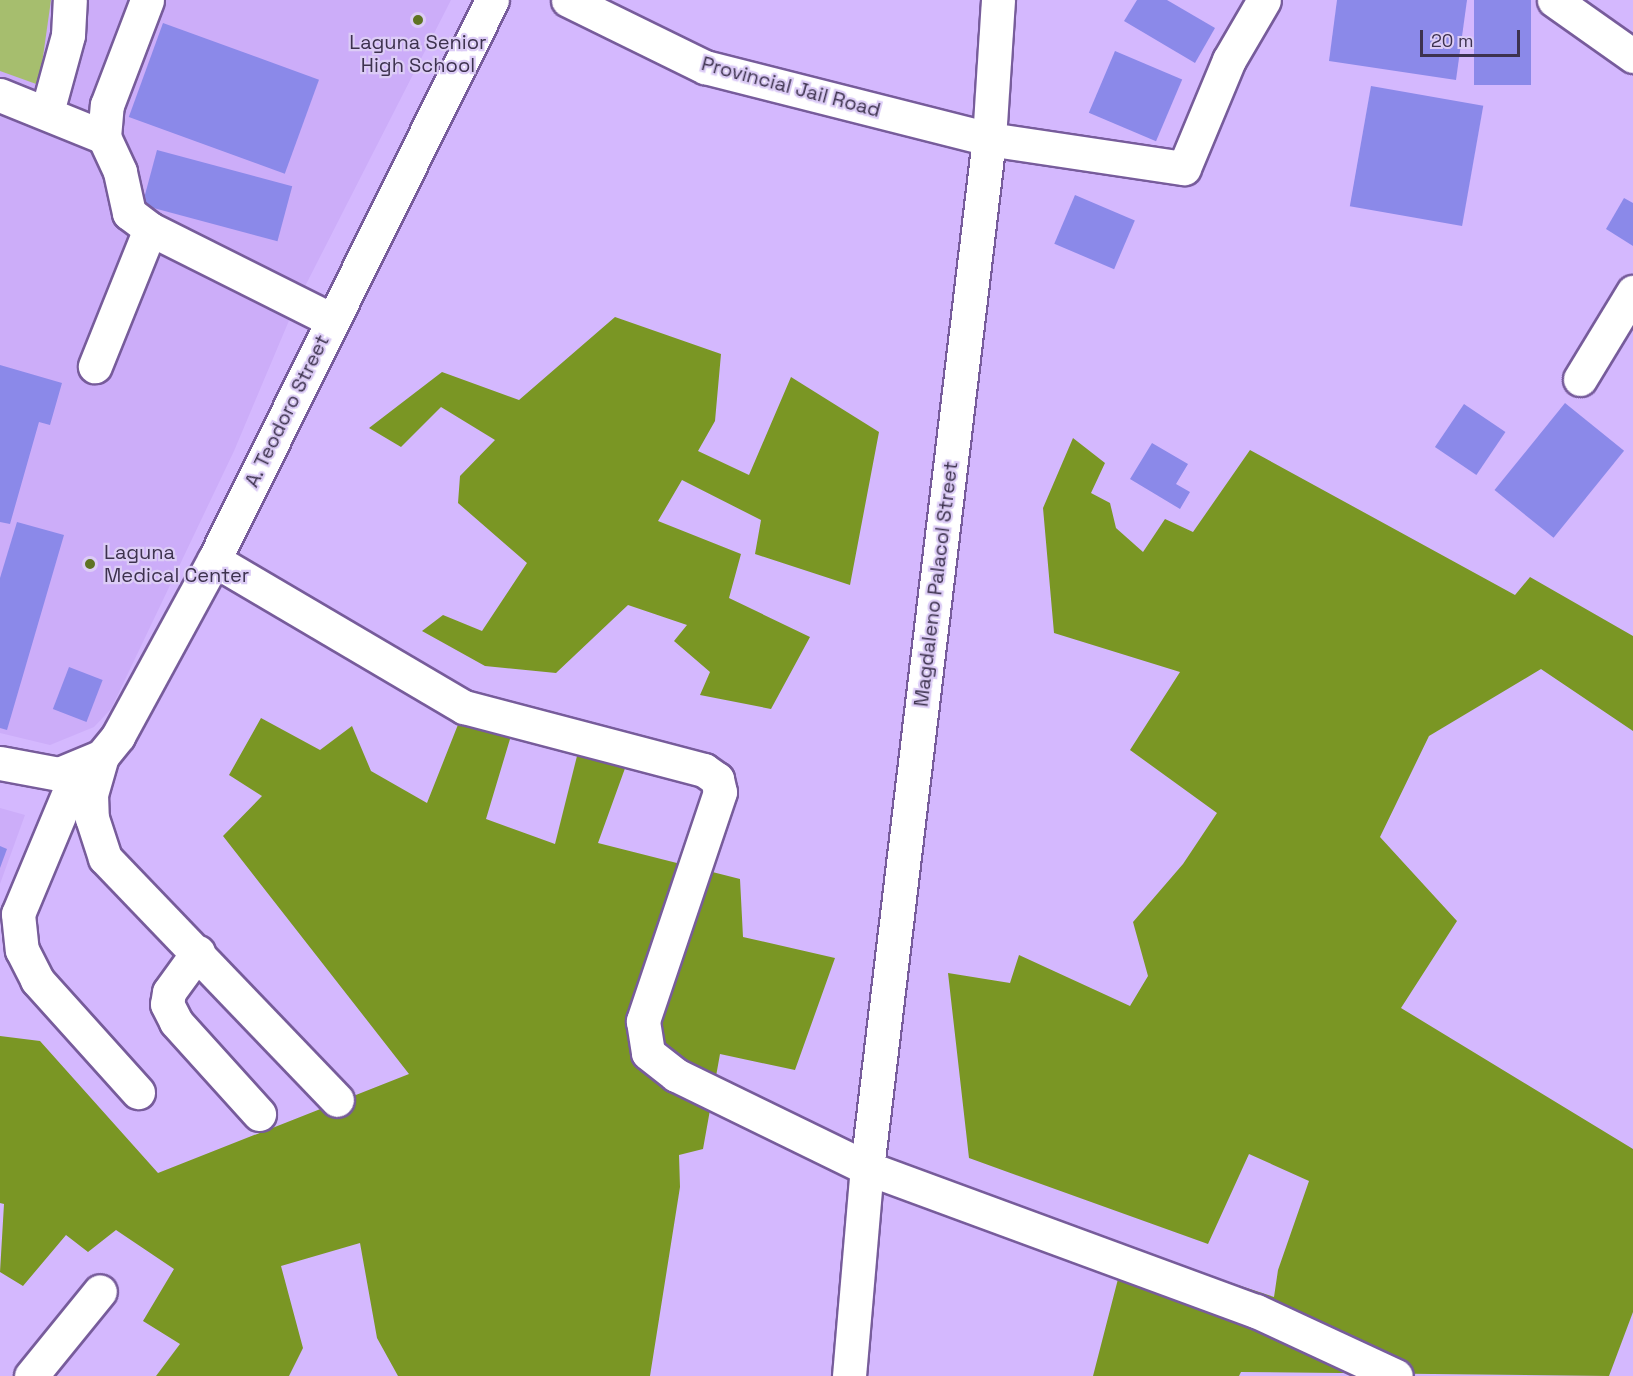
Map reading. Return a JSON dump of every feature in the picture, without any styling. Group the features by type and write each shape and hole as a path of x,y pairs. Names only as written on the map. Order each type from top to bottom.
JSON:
{"street":[{"path":"47,112 68,34 70,0"},
{"path":"147,0 107,105 104,137 120,172 129,213 150,229 332,320"},
{"name":"A. Teodoro Street","path":"91,762 118,736 214,561 492,0"},
{"name":"Provincial Jail Road","path":"568,0 705,67 988,139 1184,168 1229,60 1264,0"},
{"name":"Magdaleno Palacol Street","path":"849,1376 867,1168 988,139 998,0"},
{"path":"1554,0 1633,56"},
{"path":"0,95 47,112 104,137"},
{"path":"94,366 150,229"},
{"path":"1580,379 1633,292"},
{"path":"214,561 464,706 704,770 717,779 720,792 643,1021 648,1053 676,1075 867,1168 1256,1311 1396,1376"},
{"path":"0,763 59,774 91,762"},
{"path":"91,762 92,818 105,858 198,952 337,1100"},
{"path":"91,762 18,914 22,950 37,980 138,1092"},
{"path":"198,952 169,992 167,1004 176,1022 259,1114"},
{"path":"32,1376 99,1292"}],"shaded area":[{"path":"0,0 451,0 296,304 234,451 111,709 94,727 50,745 0,733"},
{"path":"0,808 25,815 0,884"}],"green space":[{"path":"0,0 51,0 39,85 0,71"},
{"path":"615,317 721,354 715,421 698,451 749,475 791,377 879,432 850,585 755,554 761,520 682,480 658,521 741,554 729,598 810,637 771,709 700,695 710,672 674,641 687,625 628,605 556,673 485,666 422,631 443,615 482,631 527,563 458,503 460,476 495,440 441,407 401,447 369,428 442,372 519,400"},
{"path":"1073,438 1105,463 1091,493 1110,503 1116,528 1143,552 1165,519 1193,532 1250,450 1515,595 1530,577 1633,636 1633,731 1541,669 1429,736 1380,837 1457,921 1401,1008 1633,1149 1633,1312 1609,1376 1241,1372 1239,1376 1093,1376 1126,1248 1274,1297 1278,1270 1309,1181 1249,1154 1208,1244 969,1158 948,973 1010,983 1019,955 1130,1006 1148,976 1133,922 1183,864 1217,813 1130,750 1180,672 1054,633 1043,508"},
{"path":"461,717 513,729 486,819 555,844 579,748 628,760 598,843 740,879 743,937 835,958 795,1070 720,1054 703,1149 679,1155 680,1187 650,1376 398,1376 377,1338 360,1243 281,1266 303,1348 289,1376 156,1376 180,1344 143,1321 174,1269 116,1230 88,1252 66,1235 23,1286 0,1272 4,1204 0,1203 0,1036 40,1041 158,1173 409,1074 223,836 262,796 229,775 261,718 320,750 352,726 371,771 427,803"}],"building":[{"path":"1137,0 1167,0 1215,28 1195,63 1124,21"},
{"path":"1337,0 1467,0 1456,80 1329,61"},
{"path":"1474,0 1531,0 1531,85 1474,85"},
{"path":"163,23 319,80 285,174 129,117"},
{"path":"1115,51 1182,80 1156,141 1089,113"},
{"path":"1371,86 1483,106 1462,226 1350,206"},
{"path":"157,150 292,186 277,241 142,205"},
{"path":"1075,195 1135,220 1114,269 1054,244"},
{"path":"1624,198 1633,203 1633,246 1606,229"},
{"path":"0,365 62,383 50,425 39,422 10,524 0,522"},
{"path":"1565,403 1624,451 1554,538 1495,490"},
{"path":"1464,404 1505,432 1476,475 1435,447"},
{"path":"1152,443 1188,464 1176,484 1190,492 1180,509 1130,479"},
{"path":"17,522 64,535 7,730 0,728 0,578"},
{"path":"69,667 103,680 86,722 53,709"},
{"path":"0,846 7,849 0,868"}],"place":[{"name":"Laguna Senior High School","path":"418,20"},
{"name":"Laguna Medical Center","path":"90,564"}]}
